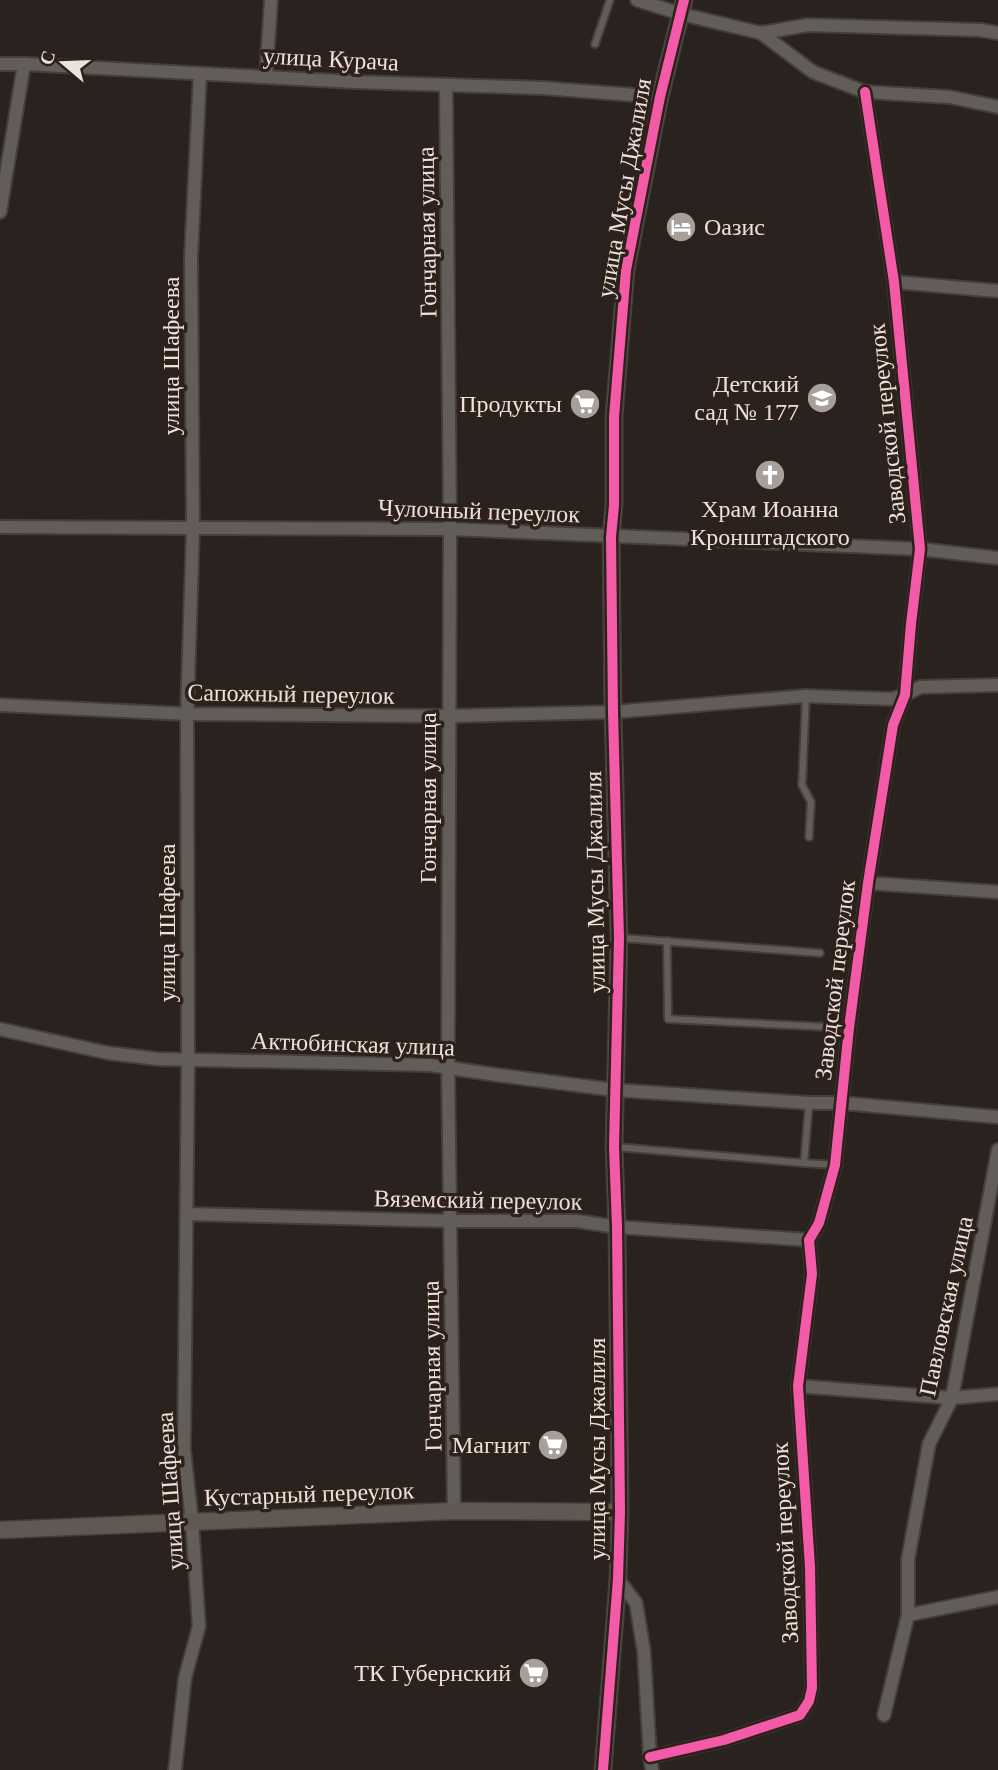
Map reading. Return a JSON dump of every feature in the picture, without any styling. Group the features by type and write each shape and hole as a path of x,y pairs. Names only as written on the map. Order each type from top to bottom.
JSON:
{"street":[{"path":"266,77 271,0"},
{"path":"637,0 683,7 761,33 813,72 865,92 950,97 998,107"},
{"name":"улица Мусы Джалиля","path":"603,1770 618,1579 620,1512 614,1147 619,938 611,537 614,505 614,417 626,270 660,97 683,7"},
{"path":"761,33 808,25 980,30 998,33"},
{"name":"улица Курача","path":"0,64 446,86 543,88 660,97"},
{"path":"0,212 24,64"},
{"name":"улица Шафеева","path":"175,1770 185,1678 199,1626 184,1450 188,1059 187,714 193,528 191,257 200,74"},
{"name":"Гончарная улица","path":"446,86 450,529 448,1066 454,1511"},
{"name":"Заводской переулок","path":"651,1763 800,1715 809,1701 812,1688 810,1567 798,1386 812,1274 809,1240 819,1223 835,1165 868,883 893,725 905,695 920,550 894,282 865,92"},
{"path":"894,282 998,290"},
{"name":"Чулочный переулок","path":"0,527 450,529 920,550 998,558"},
{"name":"Сапожный переулок","path":"0,705 187,714 449,716 613,712 806,696 892,699 920,687 998,685"},
{"path":"892,699 893,725"},
{"path":"868,883 998,892"},
{"name":"Актюбинская улица","path":"0,1029 108,1054 158,1059 448,1066 615,1090 809,1103 842,1102 998,1116"},
{"name":"Павловская улица","path":"884,1715 908,1615 908,1559 929,1444 952,1398 998,1150"},
{"name":"Вяземский переулок","path":"187,1214 451,1221 577,1221 617,1227 809,1240"},
{"path":"798,1386 952,1398 998,1395"},
{"name":"Кустарный переулок","path":"0,1530 454,1511 620,1512"},
{"path":"618,1579 636,1603 644,1652 651,1763"},
{"path":"908,1615 998,1597"}],"lane":[{"path":"596,44 610,0"},
{"path":"806,696 802,785 811,802 809,837"},
{"path":"619,938 820,953"},
{"path":"667,941 668,1019 849,1028"},
{"path":"804,1163 809,1103"},
{"path":"614,1147 835,1165"}],"cycle path":[{"path":"603,1770 618,1579 620,1512 614,1147 619,938 611,537 614,505 614,417 626,270 660,97 684,0"},
{"path":"650,1757 724,1740 800,1715 809,1701 812,1688 810,1567 798,1386 812,1274 809,1240 819,1223 835,1165 868,883 893,725 905,695 920,549 894,282 865,92"}],"place":[{"name":"Оазис","path":"681,227"},
{"name":"Детский сад № 177","path":"822,398"},
{"name":"Продукты","path":"585,404"},
{"name":"Храм Иоанна Кронштадского","path":"770,475"},
{"name":"Магнит","path":"553,1445"},
{"name":"ТК Губернский","path":"534,1673"}]}
